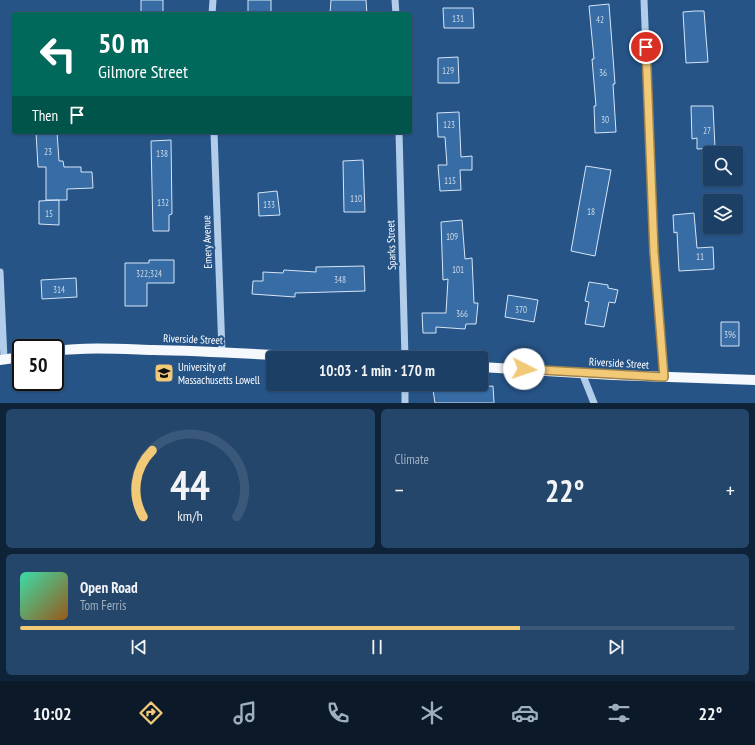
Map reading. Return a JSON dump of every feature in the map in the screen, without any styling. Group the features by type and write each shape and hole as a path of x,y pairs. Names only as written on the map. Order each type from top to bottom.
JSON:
{"main road":[{"name":"Riverside Street","path":"64,350 116,348 266,354"},
{"path":"2,360 12,358"},
{"name":"Riverside Street","path":"488,366 582,373 755,380"}],"street":[{"path":"212,0 212,12"},
{"path":"395,0 396,12"},
{"path":"644,0 654,252 664,377"},
{"name":"Emery Avenue","path":"214,134 222,352"},
{"name":"Sparks Street","path":"399,134 405,351"},
{"path":"0,272 2,360"},
{"path":"582,373 594,403"},
{"path":"405,391 405,403"}],"building":[{"path":"141,0 163,0 163,12 141,12"},
{"path":"248,0 271,0 271,12 248,12"},
{"path":"331,0 366,0 367,12 330,12"},
{"path":"609,4 615,84 613,84 616,132 595,133 594,106 596,106 592,59 594,59 589,6"},
{"path":"443,8 473,8 474,28 444,28"},
{"path":"704,11 708,62 686,63 683,12"},
{"path":"458,57 459,83 438,83 438,58"},
{"path":"691,106 713,106 715,146 703,146 703,149 697,149 697,138 692,139"},
{"path":"459,112 461,157 472,156 472,170 460,170 461,190 440,191 438,165 447,165 445,137 438,137 437,113"},
{"path":"36,134 57,134 59,161 63,161 64,167 81,167 81,172 92,172 93,188 67,189 67,200 46,200 46,167 38,167"},
{"path":"171,140 172,214 169,215 169,231 153,231 151,141"},
{"path":"363,160 365,212 344,212 343,161"},
{"path":"586,166 611,170 595,256 571,251"},
{"path":"277,191 280,215 259,216 258,193"},
{"path":"59,200 59,225 39,224 39,201"},
{"path":"694,213 697,248 713,247 714,269 679,271 677,232 674,233 673,215"},
{"path":"462,220 465,259 472,258 474,303 478,303 476,324 466,324 465,329 436,327 436,333 423,333 422,313 446,313 448,279 443,280 441,222"},
{"path":"149,260 174,260 174,283 147,283 147,306 125,306 125,263 149,263"},
{"path":"364,266 365,291 295,293 295,297 252,294 253,281 263,281 263,272 283,273 284,270 316,272 316,267"},
{"path":"76,278 77,297 42,299 41,280"},
{"path":"589,282 608,285 608,288 618,290 615,303 609,302 604,327 585,324 589,302 585,301"},
{"path":"508,295 538,300 534,322 505,317"},
{"path":"721,322 739,322 739,346 721,346"},
{"path":"488,386 493,386 494,403 435,403 433,391 488,391"}],"place":[{"name":"University of Massachusetts Lowell","path":"164,373"}],"route":[{"path":"524,369 664,377 654,252 646,47"}]}
